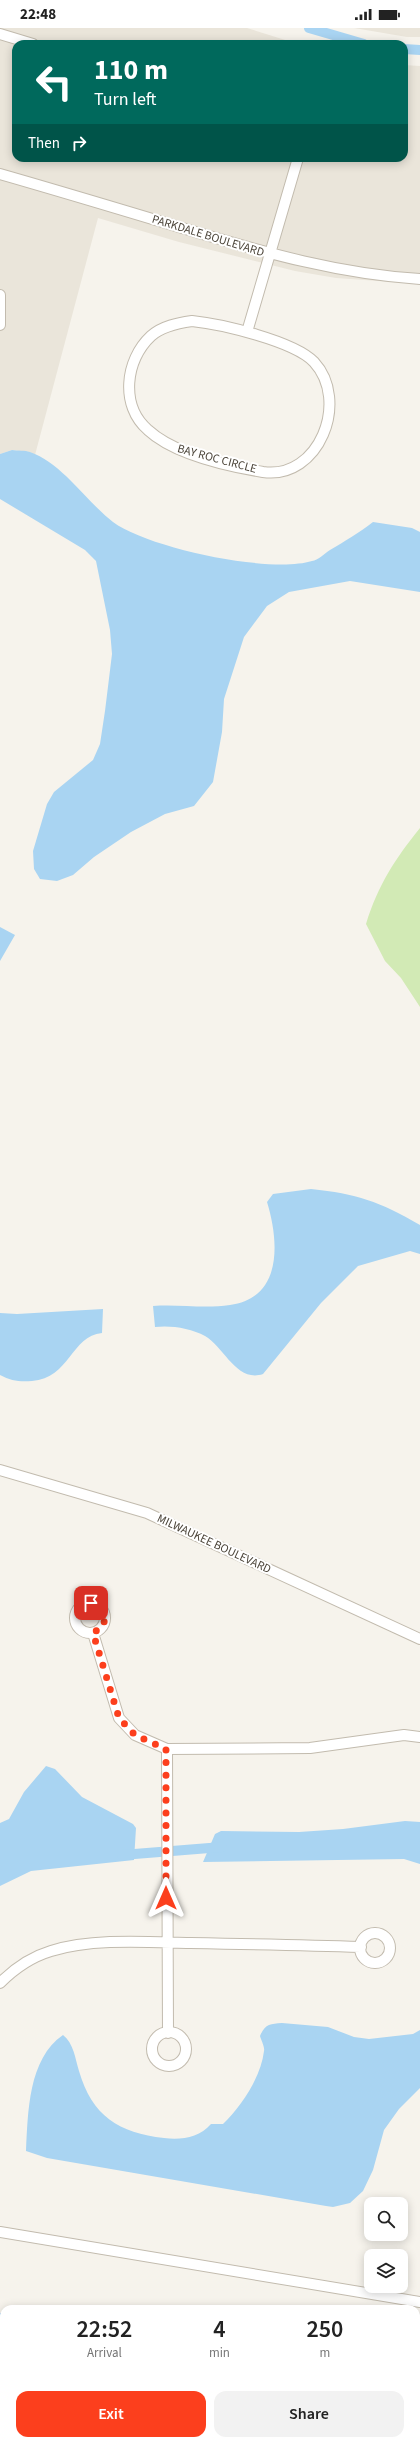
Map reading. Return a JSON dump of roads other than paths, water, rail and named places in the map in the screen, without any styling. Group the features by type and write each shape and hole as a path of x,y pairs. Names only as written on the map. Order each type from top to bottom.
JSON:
{"street":[{"path":"0,34 20,40"},
{"path":"247,332 297,162"},
{"name":"PARKDALE BOULEVARD","path":"0,174 271,254 356,273 420,279"},
{"path":"0,295 0,325"},
{"name":"BAY ROC CIRCLE","path":"192,321 247,332 304,354 321,370 330,392 329,419 323,436 303,460 279,471 253,470 173,447 147,430 140,422 132,404 129,380 134,357 151,336 161,329 178,323 192,321"},
{"name":"MILWAUKEE BOULEVARD","path":"0,1470 147,1513 420,1639"},
{"path":"93,1633 119,1718 135,1735 166,1749 310,1748 404,1735 420,1737"},
{"path":"166,1749 168,2033"},
{"path":"0,1983 12,1971 32,1959 67,1946 167,1942 360,1947"},
{"path":"0,2232 420,2302"}],"water":[{"path":"12,450 26,451 42,457 74,484 103,514 130,532 153,541 210,556 268,564 293,564 316,559 373,522 412,528 420,532 420,592 350,581 289,592 267,606 244,637 224,699 222,732 213,782 194,806 165,814 131,832 94,857 73,875 57,881 40,879 34,869 33,851 47,804 54,792 93,760 100,744 112,654 110,630 96,561 85,550 0,499 0,454"},
{"path":"0,927 15,935 0,961"},
{"path":"311,1189 342,1193 380,1204 420,1225 420,1254 410,1251 358,1266 321,1303 263,1374 254,1375 238,1369 212,1341 199,1333 167,1326 155,1327 153,1306 211,1307 230,1305 247,1300 260,1291 268,1280 273,1266 275,1250 274,1234 267,1202 273,1194"},
{"path":"103,1309 102,1333 83,1341 55,1373 45,1378 32,1381 12,1380 0,1375 0,1313 17,1314"},
{"path":"46,1766 55,1769 82,1797 133,1824 136,1828 134,1860 31,1871 0,1886 0,1823 9,1819 24,1792"},
{"path":"405,1821 420,1822 420,1864 404,1859 203,1862 215,1834 221,1831 299,1832 343,1829"},
{"path":"282,2023 328,2027 354,2037 369,2039 413,2034 420,2030 420,2088 399,2109 384,2130 373,2170 363,2191 350,2203 333,2207 326,2206 47,2158 26,2151 29,2104 36,2072 51,2045 63,2035 72,2047 79,2071 91,2100 100,2111 110,2120 134,2132 148,2136 177,2139 195,2135 206,2129 211,2124 223,2124 230,2117 249,2091 259,2071 264,2049 260,2036 262,2032 268,2025"}],"waterway":[{"path":"309,28 350,40"},
{"path":"408,49 420,50"},
{"path":"122,1855 222,1847"}]}
